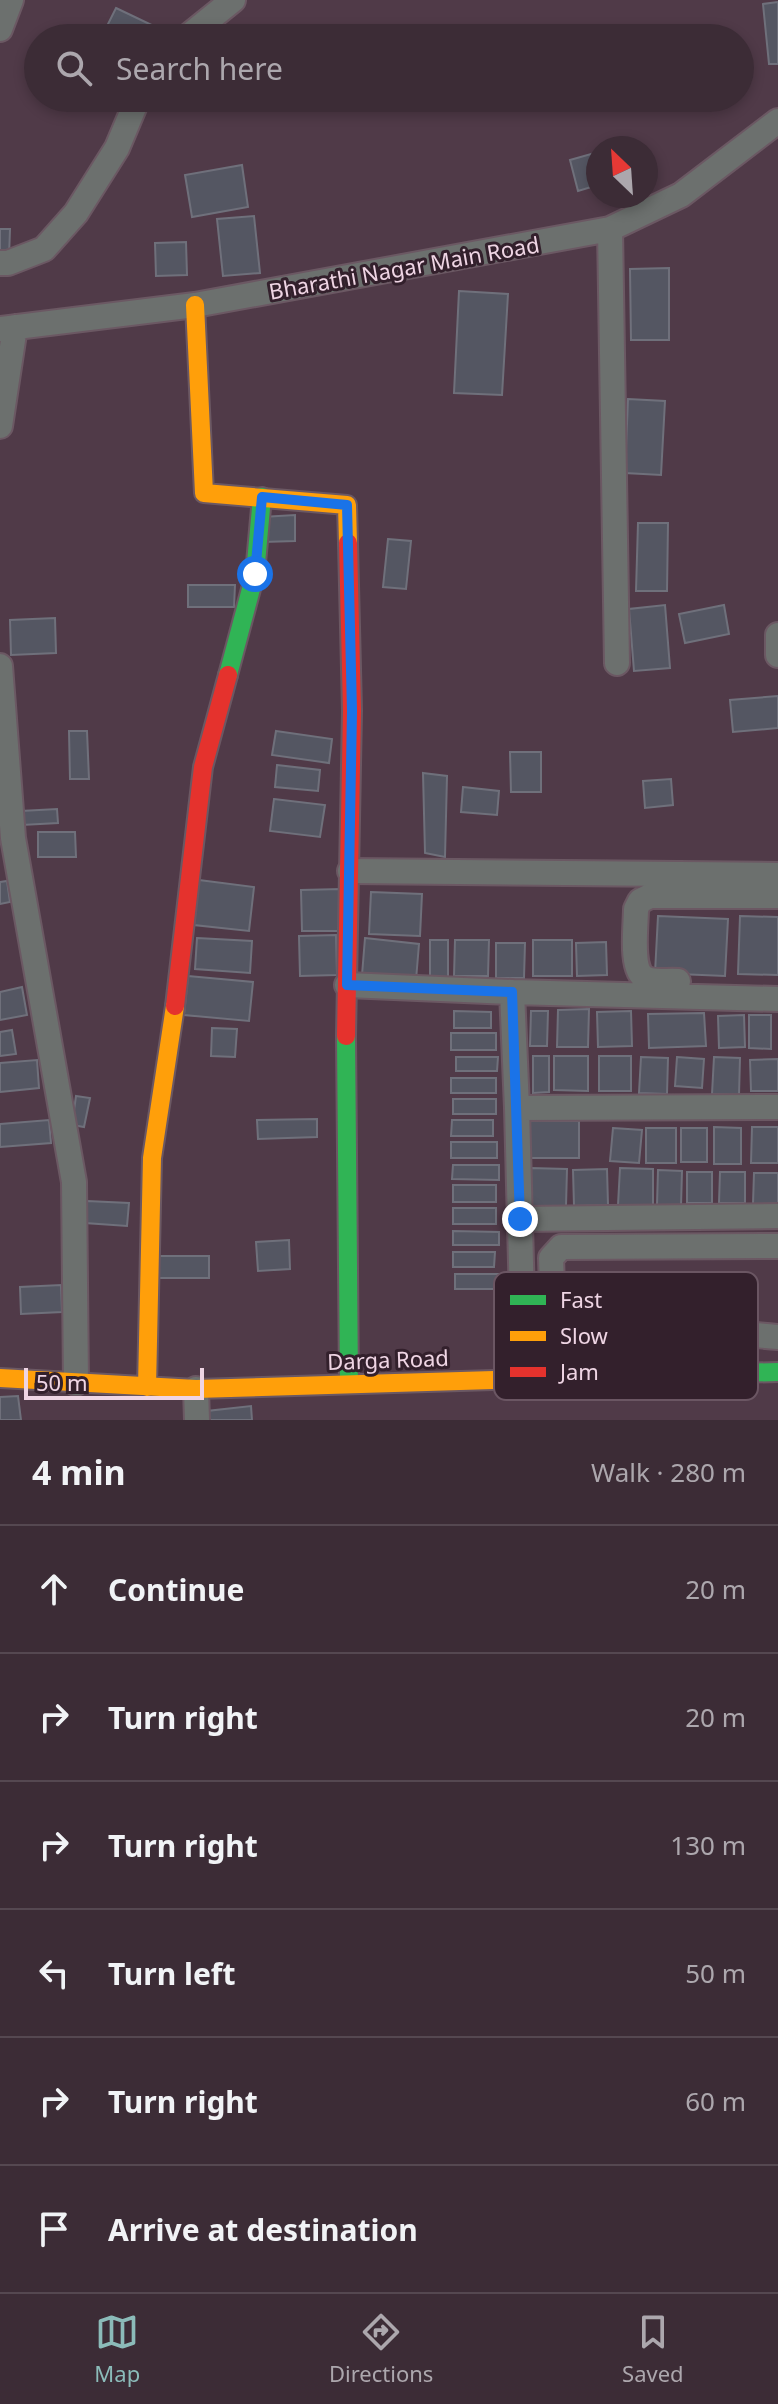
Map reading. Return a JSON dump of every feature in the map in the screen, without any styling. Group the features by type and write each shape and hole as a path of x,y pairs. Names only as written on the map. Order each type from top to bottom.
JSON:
{"street":[{"path":"0,29 11,0"},
{"path":"203,24 233,0"},
{"path":"0,263 8,263 44,249 76,213 117,148 132,112"},
{"name":"Bharathi Nagar Main Road","path":"8,328 195,305 610,229 681,195 778,121"},
{"path":"610,229 617,663"},
{"path":"195,305 204,493 347,505 352,711 345,1075 349,1384"},
{"path":"0,426 8,328"},
{"path":"147,1387 152,1158 174,1014 203,767 255,574 262,497"},
{"path":"778,635 778,655"},
{"path":"0,666 13,838 74,1182 76,1383"},
{"path":"350,871 778,875"},
{"path":"778,896 650,896 640,901 636,909 636,965 648,980 778,982"},
{"path":"347,985 778,999"},
{"path":"512,992 521,1272"},
{"path":"517,1108 778,1107"},
{"path":"520,1219 778,1216"},
{"path":"552,1272 551,1258 561,1247 778,1246"},
{"path":"758,1336 778,1337"},
{"name":"Darga Road","path":"758,1372 778,1372"},
{"name":"Darga Road","path":"0,1378 196,1389 494,1379"},
{"path":"196,1389 197,1420"}],"building":[{"path":"778,2 778,64 769,64 763,4"},
{"path":"116,8 150,24 108,24"},
{"path":"586,155 586,189 578,191 570,160"},
{"path":"242,165 248,207 192,217 185,175"},
{"path":"254,216 260,273 223,276 217,219"},
{"path":"0,229 10,229 9,257 0,257"},
{"path":"186,242 187,275 156,276 155,243"},
{"path":"669,268 669,340 631,340 630,269"},
{"path":"459,291 508,294 502,395 454,393"},
{"path":"628,399 665,401 661,475 625,473"},
{"path":"295,515 295,541 263,542 262,517"},
{"path":"638,523 668,523 667,591 636,591"},
{"path":"388,539 411,541 406,589 383,587"},
{"path":"188,585 235,585 234,607 188,607"},
{"path":"665,605 670,668 634,671 629,609"},
{"path":"724,605 729,634 685,643 679,614"},
{"path":"55,618 56,653 11,655 10,620"},
{"path":"778,696 778,728 733,732 730,700"},
{"path":"69,731 87,731 89,779 70,779"},
{"path":"276,731 332,739 329,763 272,755"},
{"path":"510,752 541,752 541,792 511,792"},
{"path":"277,765 320,770 318,791 275,787"},
{"path":"423,773 447,776 445,857 425,853"},
{"path":"671,779 673,805 645,808 643,781"},
{"path":"463,787 499,791 497,815 461,812"},
{"path":"274,799 325,805 320,837 270,831"},
{"path":"57,809 58,823 22,825 21,811"},
{"path":"38,832 75,832 76,857 38,857"},
{"path":"199,880 254,887 249,931 194,925"},
{"path":"7,881 10,902 0,904 0,882"},
{"path":"341,889 342,931 302,931 301,890"},
{"path":"371,892 422,894 420,936 369,934"},
{"path":"658,916 728,919 725,976 655,973"},
{"path":"740,916 778,917 778,975 738,974"},
{"path":"336,935 337,975 300,976 299,936"},
{"path":"197,938 252,941 250,973 195,969"},
{"path":"365,938 419,944 416,980 362,975"},
{"path":"430,940 448,940 448,978 430,978"},
{"path":"455,940 489,940 488,976 454,976"},
{"path":"533,940 572,940 572,976 533,976"},
{"path":"606,942 607,975 577,976 576,943"},
{"path":"496,943 525,943 524,978 496,978"},
{"path":"188,976 253,982 249,1021 184,1015"},
{"path":"22,987 27,1015 0,1020 0,992"},
{"path":"589,1009 588,1047 557,1047 558,1010"},
{"path":"454,1011 491,1012 491,1028 454,1028"},
{"path":"531,1011 548,1011 547,1046 530,1046"},
{"path":"631,1011 632,1046 598,1047 597,1012"},
{"path":"704,1013 706,1046 649,1048 648,1014"},
{"path":"744,1015 745,1047 719,1048 718,1016"},
{"path":"749,1015 771,1015 771,1049 749,1048"},
{"path":"212,1028 237,1029 235,1057 211,1056"},
{"path":"12,1030 16,1054 0,1056 0,1032"},
{"path":"451,1033 496,1033 496,1050 451,1050"},
{"path":"533,1056 549,1056 549,1092 533,1093"},
{"path":"554,1056 588,1056 588,1091 554,1090"},
{"path":"599,1056 631,1056 631,1091 599,1091"},
{"path":"456,1057 498,1057 497,1071 456,1071"},
{"path":"641,1057 668,1058 667,1094 639,1093"},
{"path":"677,1057 704,1059 702,1088 675,1086"},
{"path":"714,1057 740,1058 739,1095 712,1094"},
{"path":"778,1059 778,1091 751,1091 750,1060"},
{"path":"37,1060 39,1088 0,1092 0,1063"},
{"path":"451,1078 496,1078 496,1093 451,1093"},
{"path":"76,1096 90,1098 84,1127 72,1125"},
{"path":"453,1099 496,1099 496,1114 453,1114"},
{"path":"317,1119 317,1137 258,1139 257,1120"},
{"path":"49,1120 51,1143 0,1147 0,1124"},
{"path":"452,1120 493,1120 493,1136 451,1136"},
{"path":"526,1121 579,1121 579,1158 527,1158"},
{"path":"714,1127 741,1128 741,1164 714,1164"},
{"path":"752,1127 778,1127 778,1163 751,1163"},
{"path":"613,1128 642,1130 639,1163 610,1161"},
{"path":"646,1128 676,1128 676,1163 646,1163"},
{"path":"681,1128 707,1128 707,1162 681,1162"},
{"path":"451,1142 497,1142 497,1158 451,1158"},
{"path":"453,1165 499,1165 499,1180 452,1179"},
{"path":"530,1168 567,1169 566,1206 530,1206"},
{"path":"620,1168 653,1169 653,1206 618,1205"},
{"path":"607,1169 608,1205 574,1206 573,1170"},
{"path":"658,1170 682,1171 681,1206 657,1205"},
{"path":"687,1172 712,1172 712,1203 687,1203"},
{"path":"720,1172 745,1172 745,1203 719,1203"},
{"path":"754,1173 778,1173 778,1204 753,1204"},
{"path":"453,1185 496,1185 496,1202 453,1202"},
{"path":"87,1201 129,1203 127,1226 85,1223"},
{"path":"453,1208 496,1208 496,1224 453,1224"},
{"path":"453,1231 499,1232 499,1245 453,1245"},
{"path":"289,1240 290,1269 258,1271 256,1242"},
{"path":"453,1252 495,1252 494,1267 453,1267"},
{"path":"150,1256 209,1256 209,1278 151,1278"},
{"path":"455,1274 494,1274 494,1289 455,1289"},
{"path":"61,1285 62,1312 21,1314 20,1287"},
{"path":"18,1396 21,1420 0,1420 0,1397"},
{"path":"251,1406 252,1420 208,1420 207,1411"}],"traffic: fast":[{"path":"228,675 255,574 262,497"},
{"path":"346,1036 349,1384"},
{"path":"758,1373 778,1372"}],"traffic: slow":[{"path":"195,305 204,493 347,505 348,543"},
{"path":"147,1387 152,1158 175,1006"},
{"path":"0,1378 196,1389 494,1380"}],"traffic: jam":[{"path":"346,1036 352,711 348,543"},
{"path":"175,1006 203,767 228,675"}],"route":[{"path":"255,574 262,497 347,505 352,711 347,985 512,992 520,1219"}]}
